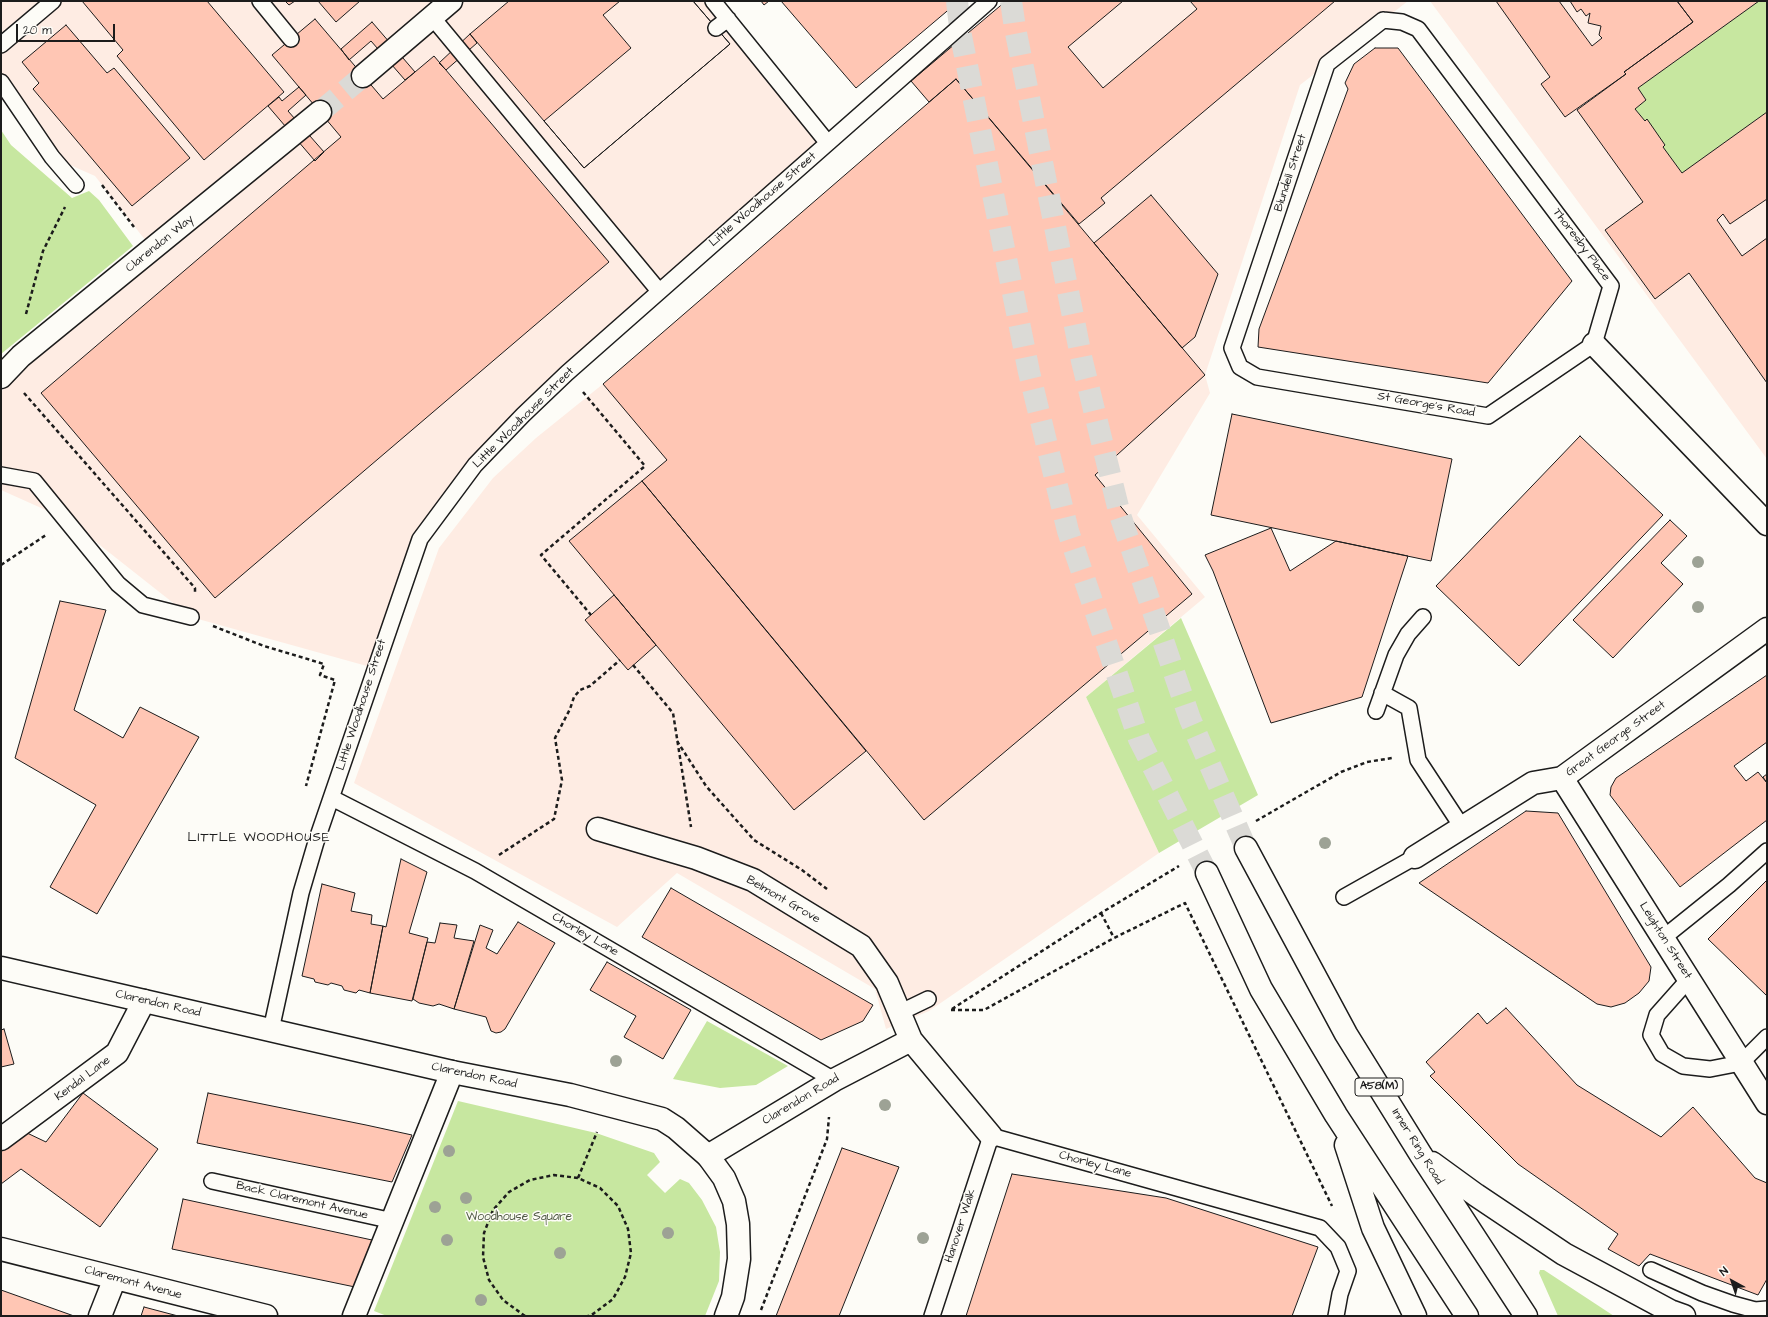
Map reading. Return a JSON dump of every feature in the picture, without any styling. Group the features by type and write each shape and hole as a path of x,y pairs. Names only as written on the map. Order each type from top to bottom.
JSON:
{"main road":[{"path":"363,76 451,1"},
{"name":"Clarendon Way","path":"1,377 21,356 153,250 320,112"},
{"path":"1594,344 1767,524"},
{"name":"Great George Street","path":"1415,857 1533,783 1562,778 1767,629"},
{"name":"Leighton Street","path":"1562,778 1767,1104"},
{"name":"Belmont Grove","path":"598,830 696,858 753,880 861,946 887,983 911,1040"},
{"name":"Inner Ring Road","path":"1246,848 1346,1034 1421,1155 1526,1316"},
{"path":"1207,873 1261,989 1336,1115 1466,1316"},
{"name":"Clarendon Road","path":"1,968 452,1072 570,1095 662,1119 676,1128 708,1156 834,1080 911,1040"},
{"name":"Kendal Lane","path":"1,1139 117,1053 144,1001"},
{"path":"911,1040 991,1136"},
{"path":"354,1316 452,1072"},
{"path":"1336,1115 1373,1228 1415,1316"},
{"name":"A58(M)","path":"1421,1155 1476,1195 1564,1254 1670,1311 1684,1316"},
{"path":"708,1156 724,1178 734,1201 738,1224 739,1259 733,1298 726,1316"},
{"name":"Claremont Avenue","path":"1,1249 115,1278 217,1311 266,1316"},
{"path":"100,1316 115,1278"}],"lane":[{"path":"1,45 53,1"},
{"path":"260,1 291,39"},
{"path":"714,1 827,142"},
{"name":"Little Woodhouse Street","path":"271,1030 301,893 316,842 420,538 475,465 523,415 659,291 989,1"},
{"path":"432,17 659,291"},
{"path":"716,28 728,19"},
{"name":"Blundell Street","path":"1240,367 1232,348 1327,64 1383,20 1402,22"},
{"name":"Thoresby Place","path":"1402,22 1418,30 1611,286 1594,344"},
{"path":"1,82 52,157 76,185"},
{"name":"St George's Road","path":"1240,367 1257,377 1488,416 1594,344"},
{"path":"1,475 34,480 68,520 118,584 143,605 191,617"},
{"path":"1376,711 1396,655 1408,634 1423,617"},
{"path":"1382,693 1410,708 1418,760 1462,828"},
{"name":"Chorley Lane","path":"332,798 475,871 834,1080"},
{"path":"1663,938 1729,885 1767,851"},
{"path":"1344,897 1415,857"},
{"path":"1689,979 1657,1015 1651,1035 1662,1054 1684,1066 1710,1070 1741,1063 1767,1037"},
{"path":"900,1013 928,999"},
{"name":"Chorley Lane","path":"991,1136 1320,1228 1338,1247 1348,1271 1340,1294 1336,1316"},
{"name":"Hanover Walk","path":"932,1316 991,1136"},
{"name":"Back Claremont Avenue","path":"212,1181 393,1221"},
{"path":"1651,1270 1702,1293 1733,1304 1755,1310 1767,1309"}],"path":[{"path":"21,356 23,328 30,294 43,251 76,185"},
{"path":"107,193 153,250"},
{"path":"22,390 195,588 191,617 264,646 324,664 320,675 335,680 304,794"},
{"path":"588,398 645,466 541,555 591,615"},
{"path":"1,565 68,520"},
{"path":"475,871 554,819 562,780 555,738 570,709 574,697 580,690 590,686 620,660"},
{"path":"633,665 673,713 696,858"},
{"path":"1273,811 1341,772 1367,762 1392,758 1418,760"},
{"path":"946,1013 1101,913 1166,875"},
{"path":"951,1010 984,1010 1114,938 1185,903 1334,1209"},
{"path":"1101,913 1114,938"},
{"path":"759,1316 827,1139 834,1080"},
{"path":"578,1178 608,1106"},
{"path":"523,1316 502,1300 489,1280 483,1257 484,1233 493,1210 509,1192 530,1180 554,1175 578,1178 600,1188 618,1206 628,1229 631,1253 625,1277 613,1298 593,1314 588,1316"}],"shaded area":[{"path":"1,1 712,1 827,142 487,453 420,539 374,668 191,617 68,520 1,490 1,393 21,356 153,250 95,176 52,157 1,87"},
{"path":"1006,1 1408,1 1300,85 1205,375 1210,393 1137,515 1205,597 1086,697 1159,853 929,1011 886,1029 875,989 677,873 617,927 354,783 439,548 493,478 536,438 603,384 929,102 911,81"},
{"path":"1430,1 1767,1 1767,459 1621,260"}],"green space":[{"path":"1759,1 1767,1 1767,112 1682,173 1663,147 1647,120 1645,121 1635,109 1646,100 1638,88"},
{"path":"1,130 11,145 72,198 89,191 99,200 133,246 1,354"},
{"path":"1181,618 1258,795 1159,853 1086,697"},
{"path":"707,1021 788,1066 756,1085 720,1088 673,1079"},
{"name":"Woodhouse Square","path":"458,1101 596,1133 654,1153 660,1162 647,1175 665,1193 680,1179 689,1183 702,1200 716,1227 720,1252 719,1281 705,1316 387,1316 374,1311"},
{"path":"1540,1270 1544,1270 1614,1316 1558,1316 1539,1273"}],"building":[{"path":"82,1 207,1 284,92 204,160 117,56 123,50"},
{"path":"285,1 295,1 289,5"},
{"path":"318,1 360,1 336,22"},
{"path":"509,1 693,1 730,44 584,168 470,34"},
{"path":"620,1 693,1 730,44 584,168 544,121 631,48 603,15"},
{"path":"761,1 769,1 764,5"},
{"path":"781,1 959,1 856,88"},
{"path":"1006,1 1123,1 1068,47 1103,88 1197,9 1190,1 1335,1 1101,198 1105,203 1079,224 956,79 929,102 911,81"},
{"path":"1496,1 1559,1 1592,46 1602,38 1599,35 1601,26 1588,23 1590,13 1586,16 1581,9 1577,12 1570,1 1677,1 1693,22 1624,72 1626,74 1565,117 1541,84 1550,77"},
{"path":"1677,1 1759,1 1638,88 1646,100 1635,109 1645,121 1647,119 1665,145 1663,147 1682,173 1767,112 1767,199 1730,224 1723,214 1717,220 1742,256 1767,238 1767,383 1689,273 1655,299 1605,230 1643,202 1577,110 1626,74 1624,72 1693,22"},
{"path":"315,19 383,99 434,56 609,262 215,598 41,393 341,137 272,55"},
{"path":"372,22 415,72 405,80 371,41 349,60 341,49"},
{"path":"66,25 107,73 114,68 190,158 132,206 33,89 39,83 22,62"},
{"path":"470,34 477,43 446,70 439,63"},
{"path":"1375,48 1398,48 1572,281 1488,383 1258,347 1259,329 1348,89 1345,83 1354,64"},
{"path":"956,79 1205,375 1095,475 1192,594 924,820 642,481 667,460 603,384"},
{"path":"299,87 306,95 288,111 324,152 315,161 268,106 279,97 282,101"},
{"path":"1151,195 1218,274 1195,337 1182,348 1094,243"},
{"path":"1232,414 1452,459 1431,561 1211,515"},
{"path":"1580,436 1663,515 1519,666 1436,586"},
{"path":"642,481 866,751 794,810 569,541"},
{"path":"1670,520 1687,536 1661,563 1683,584 1613,658 1573,620"},
{"path":"1271,528 1290,571 1336,541 1408,556 1362,697 1271,723 1213,571 1205,555"},
{"path":"614,595 656,645 628,670 585,620"},
{"path":"60,601 106,610 74,710 123,738 140,707 199,737 97,914 50,887 96,805 15,758"},
{"path":"1767,675 1767,742 1734,766 1746,781 1758,772 1767,783 1767,820 1680,887 1610,795 1611,787 1616,778"},
{"path":"1767,774 1767,783 1763,777"},
{"path":"1526,811 1558,813 1651,967 1649,981 1639,993 1625,1003 1611,1007 1597,1004 1419,883"},
{"path":"401,859 427,872 409,933 428,938 412,1001 370,993 383,926 386,927"},
{"path":"1767,880 1767,996 1708,939"},
{"path":"322,884 355,893 351,911 372,915 371,924 383,926 370,993 359,990 356,993 344,990 342,986 331,983 328,985 315,982 314,979 302,976"},
{"path":"671,888 873,1005 863,1021 821,1040 642,937"},
{"path":"518,922 555,943 505,1029 496,1033 491,1031 486,1017 454,1009 480,925 493,930 486,948 497,954"},
{"path":"440,923 457,925 454,938 474,941 454,1009 439,1004 433,1006 419,1003 413,999 427,942 435,943"},
{"path":"607,962 691,1010 663,1059 624,1037 636,1016 590,990"},
{"path":"1506,1008 1577,1085 1661,1137 1693,1107 1755,1178 1767,1183 1767,1279 1758,1295 1650,1254 1639,1266 1608,1249 1618,1234 1518,1164 1430,1076 1435,1072 1426,1062 1478,1013 1487,1024"},
{"path":"4,1029 14,1064 1,1067 1,1030"},
{"path":"83,1093 158,1149 100,1227 21,1169 1,1184 1,1151 25,1132 46,1142"},
{"path":"208,1093 412,1135 392,1182 197,1143"},
{"path":"842,1148 899,1167 839,1316 776,1316"},
{"path":"1012,1174 1166,1198 1318,1247 1292,1316 966,1316"},
{"path":"183,1199 372,1240 355,1287 172,1249"},
{"path":"1,1290 74,1316 1,1316"},
{"path":"144,1307 178,1316 141,1316"}],"tunnel":[{"path":"957,1 961,36 1029,372 1068,531 1139,739 1207,873"},
{"path":"1011,1 1015,28 1082,361 1120,515 1190,719 1246,848"},
{"path":"320,112 363,76"}],"district":[{"name":"LITTLE WOODHOUSE","path":"259,838"}]}
